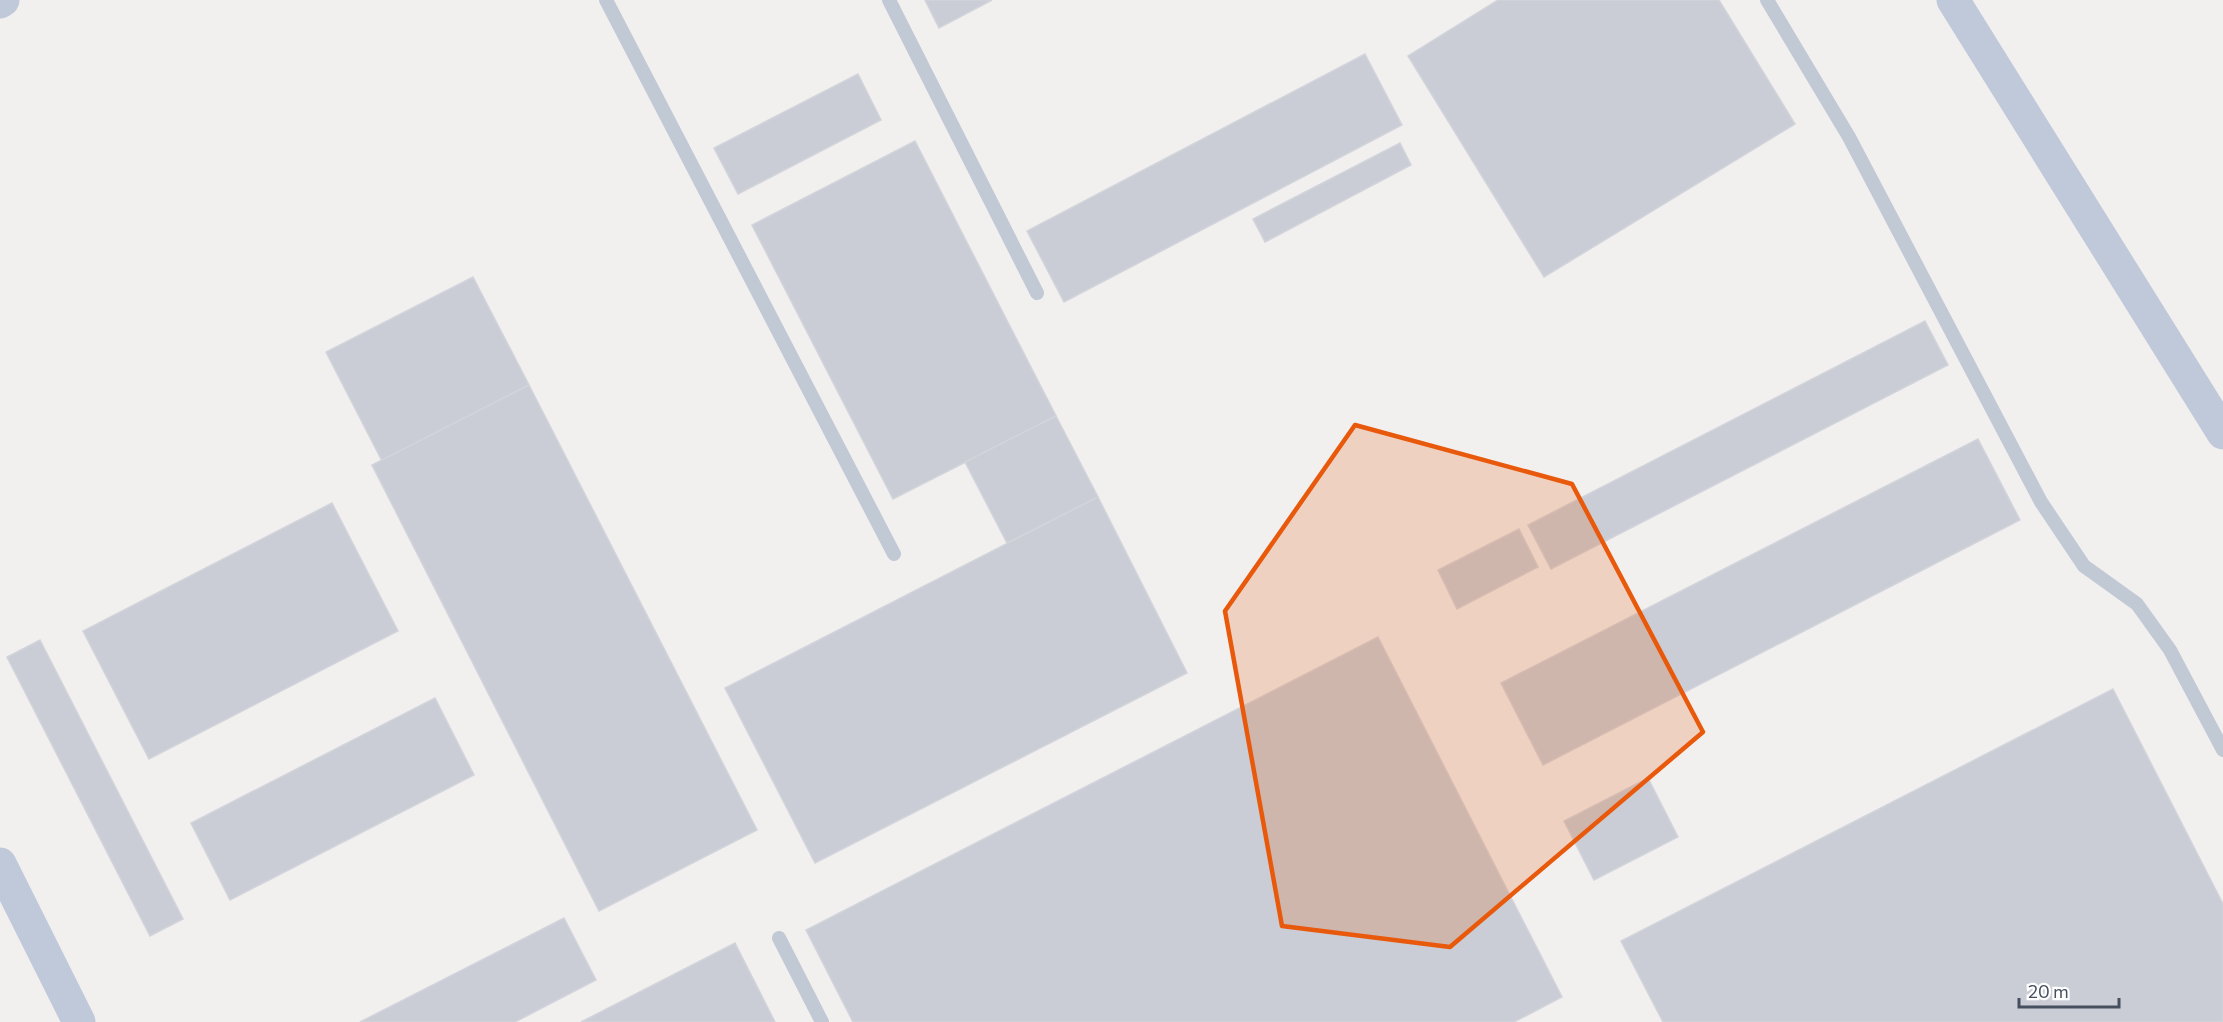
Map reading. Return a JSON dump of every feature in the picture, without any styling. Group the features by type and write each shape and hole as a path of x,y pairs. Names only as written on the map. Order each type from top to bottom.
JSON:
{"street":[{"path":"1953,0 2223,433"},
{"path":"0,864 80,1022"}],"lane":[{"path":"606,0 894,554"},
{"path":"889,0 1037,293"},
{"path":"1767,0 1849,137 2041,502 2084,566 2136,604 2170,650 2223,750"},
{"path":"779,938 822,1022"}],"highlighted area":[{"path":"1355,425 1572,484 1703,732 1450,947 1282,926 1225,611"}],"building":[{"path":"925,0 992,0 939,28"},
{"path":"1498,0 1719,0 1795,124 1544,277 1408,56"},
{"path":"1365,54 1402,125 1064,302 1027,231"},
{"path":"858,74 881,120 738,194 714,148"},
{"path":"915,141 1056,416 893,499 752,225"},
{"path":"1400,143 1411,165 1265,242 1253,219"},
{"path":"473,277 529,385 382,461 326,352"},
{"path":"1925,321 1948,365 1551,569 1528,525"},
{"path":"529,385 757,830 599,911 372,465"},
{"path":"1056,416 1098,497 1007,543 965,462"},
{"path":"1978,439 2020,520 1543,765 1501,683"},
{"path":"1098,497 1187,673 815,863 725,688"},
{"path":"332,503 398,631 149,759 83,631"},
{"path":"1519,529 1538,567 1457,609 1438,570"},
{"path":"1378,637 1562,997 1514,1022 853,1022 806,930"},
{"path":"40,640 183,919 150,936 7,657"},
{"path":"2113,689 2223,904 2223,1022 1663,1022 1621,941"},
{"path":"435,698 474,775 230,900 191,823"},
{"path":"1648,778 1678,837 1594,880 1564,821"},
{"path":"564,918 596,980 515,1022 360,1022"},
{"path":"735,943 775,1022 581,1022"}]}
